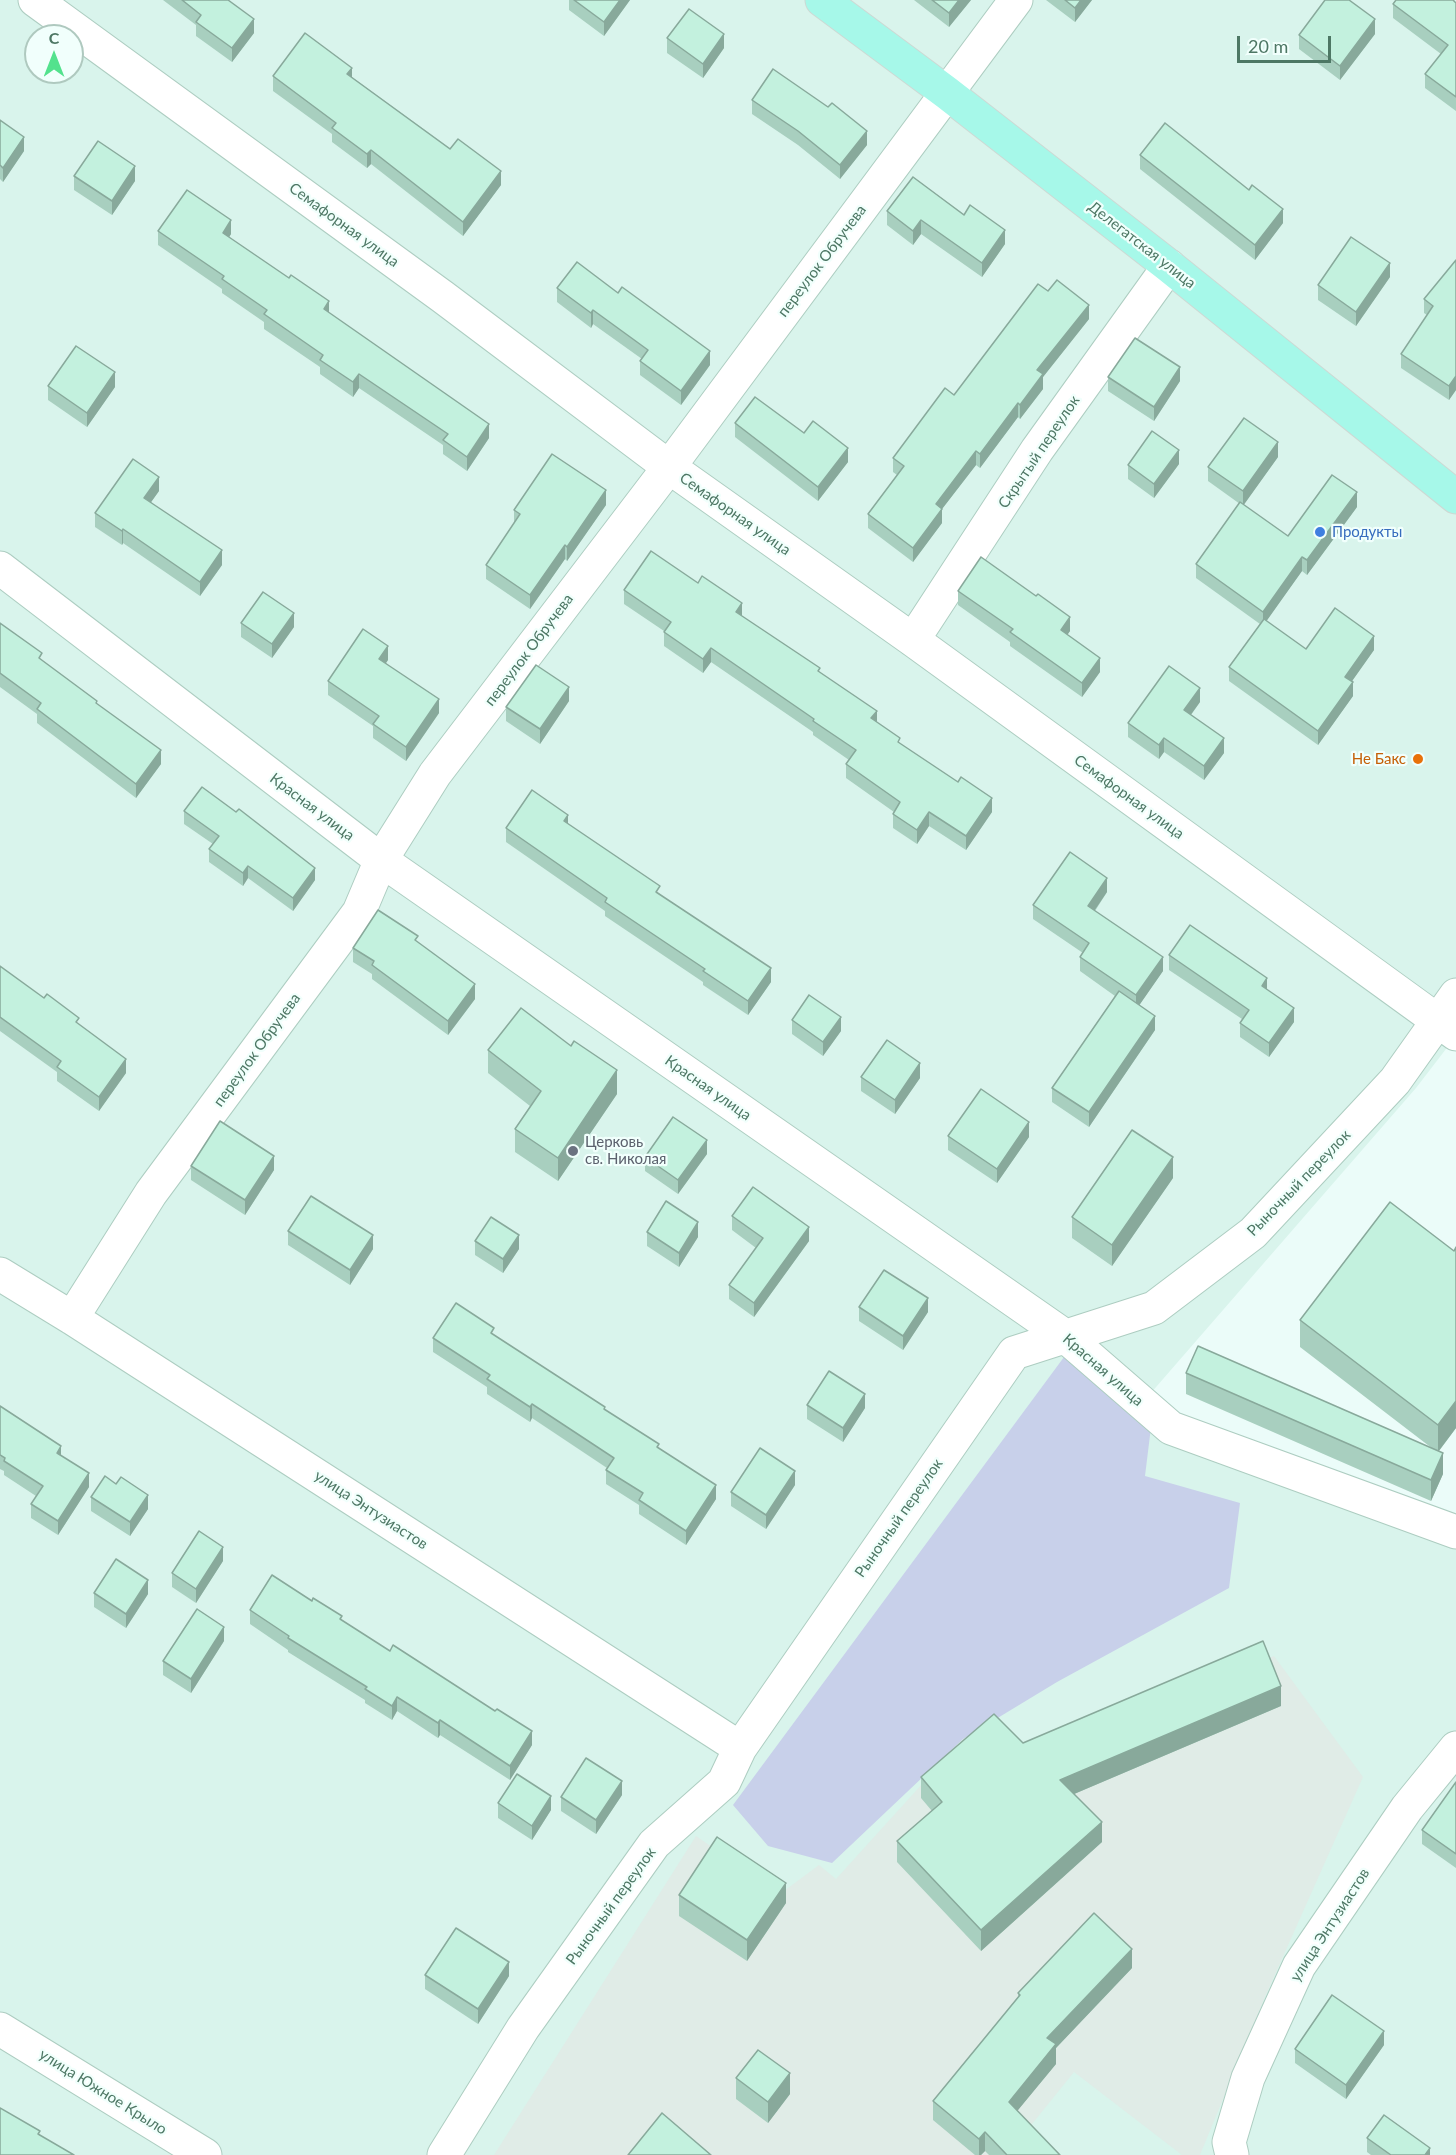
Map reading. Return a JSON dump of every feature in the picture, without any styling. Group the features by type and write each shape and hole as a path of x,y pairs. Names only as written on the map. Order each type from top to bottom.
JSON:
{"main road":[{"name":"Делегатская улица","path":"822,0 947,93 1169,266 1456,497"}],"street":[{"name":"Семафорная улица","path":"35,0 443,297 669,467 913,640 1447,1028"},
{"name":"переулок Обручева","path":"72,1318 152,1193 359,912 381,860 435,774 669,467 1017,0"},
{"name":"Скрытый переулок","path":"913,640 1037,450 1169,266"},
{"name":"Красная улица","path":"0,568 381,860 1065,1336 1171,1428 1456,1532"},
{"name":"Рыночный переулок","path":"444,2155 524,2028 654,1844 724,1782 740,1748 1014,1353 1154,1308 1253,1233 1447,1028 1456,995"},
{"name":"улица Энтузиастов","path":"0,1274 740,1748"},
{"name":"улица Энтузиастов","path":"1232,2155 1229,2142 1248,2078 1299,1966 1407,1808 1456,1748"},
{"name":"улица Южное Крыло","path":"0,2029 205,2155"}],"shaded area":[{"path":"0,0 1456,0 1456,1036 1416,1088 1150,1394 1176,1421 1456,1527 1456,2155 0,2155"},
{"path":"1067,1353 1152,1419 1145,1476 1240,1503 1229,1588 1057,1682 963,1739 832,1863 768,1846 733,1805"},
{"path":"1274,1656 1363,1777 1265,1997 1200,2155 1182,2155 1074,2072 1007,2155 494,2155 696,1836 780,1894 819,1865 836,1879 963,1739 1004,1726 1027,1752"}],"building":[{"path":"182,0 228,0 254,19 232,48 196,22 201,15"},
{"path":"574,0 620,0 604,22"},
{"path":"932,0 959,0 949,13"},
{"path":"1065,0 1081,0 1075,8"},
{"path":"1325,0 1349,0 1375,19 1340,66 1299,35"},
{"path":"1396,0 1453,0 1456,3 1456,97 1425,74 1448,45 1393,4"},
{"path":"689,9 724,34 703,64 667,38"},
{"path":"305,33 352,68 347,74 450,149 458,139 501,171 463,222 371,150 367,154 332,128 336,123 273,76"},
{"path":"773,69 828,107 832,103 867,131 840,165 798,131 752,100"},
{"path":"0,120 24,137 3,168 0,165"},
{"path":"1165,123 1249,190 1252,185 1283,209 1255,245 1140,155"},
{"path":"98,141 135,166 112,201 74,176"},
{"path":"913,177 964,215 970,205 1005,230 982,263 921,220 913,231 887,211"},
{"path":"187,190 231,220 223,233 289,278 291,275 329,301 324,309 489,424 467,457 443,440 448,434 359,374 353,382 320,360 323,355 264,314 267,310 222,279 224,276 158,231"},
{"path":"1351,237 1390,263 1356,312 1318,285"},
{"path":"1456,260 1456,376 1449,386 1401,354 1433,306 1424,299"},
{"path":"577,262 618,293 622,287 710,351 681,391 640,361 648,350 593,310 591,313 557,288"},
{"path":"1057,280 1089,305 1037,370 1043,374 1020,405 1018,403 980,454 976,451 936,504 942,509 913,548 868,514 904,466 893,458 945,388 954,395 1038,284 1048,291"},
{"path":"1135,338 1180,367 1154,407 1108,377"},
{"path":"76,346 115,372 87,413 48,386"},
{"path":"755,397 804,433 813,421 848,448 818,487 735,423"},
{"path":"1244,418 1278,442 1243,491 1208,467"},
{"path":"1152,431 1179,450 1154,484 1128,465"},
{"path":"552,454 606,490 567,547 565,545 530,595 486,565 520,514 514,510"},
{"path":"133,459 159,477 144,498 222,550 200,582 123,529 122,531 95,513"},
{"path":"1332,475 1357,492 1307,560 1302,557 1263,612 1196,564 1240,502 1288,536"},
{"path":"651,551 698,583 702,576 742,603 736,612 820,668 818,671 877,711 871,718 900,738 898,742 958,782 961,777 992,798 966,836 929,812 917,830 893,814 900,802 846,764 856,750 711,648 703,659 664,632 671,622 624,590"},
{"path":"981,557 1070,617 1061,630 1100,658 1082,683 1010,632 1013,629 958,591"},
{"path":"263,592 294,613 272,644 241,623"},
{"path":"1335,608 1374,636 1345,677 1353,682 1318,731 1229,667 1264,619 1306,649"},
{"path":"0,623 42,653 39,658 97,701 96,703 161,750 136,784 37,709 41,703 0,673"},
{"path":"363,629 388,646 379,659 439,699 406,747 373,724 379,716 328,681"},
{"path":"536,665 569,687 540,729 506,707"},
{"path":"1169,666 1200,688 1184,710 1224,738 1204,766 1164,738 1159,745 1128,723"},
{"path":"202,787 236,812 239,809 315,868 293,898 248,866 243,873 209,849 219,836 184,811"},
{"path":"532,790 568,815 564,821 660,886 656,892 771,968 748,1001 703,971 705,969 605,902 607,898 506,828"},
{"path":"1070,852 1107,878 1088,906 1163,957 1136,995 1080,957 1089,943 1033,905"},
{"path":"378,910 418,936 415,940 475,984 448,1021 372,965 374,961 353,948"},
{"path":"1190,925 1267,978 1262,986 1294,1008 1269,1043 1240,1023 1249,1010 1169,955"},
{"path":"0,966 44,998 47,994 79,1018 76,1022 126,1059 99,1097 57,1067 61,1061 0,1017"},
{"path":"1119,991 1155,1016 1089,1112 1052,1088"},
{"path":"809,995 841,1017 823,1042 792,1020"},
{"path":"521,1008 571,1046 574,1041 617,1070 558,1158 515,1129 541,1091 488,1050"},
{"path":"887,1040 920,1063 895,1100 861,1077"},
{"path":"981,1089 1029,1122 997,1169 948,1136"},
{"path":"673,1117 707,1140 678,1180 645,1157"},
{"path":"220,1121 274,1156 245,1200 191,1166"},
{"path":"1132,1130 1173,1157 1112,1245 1072,1217"},
{"path":"753,1187 809,1227 754,1303 729,1285 763,1238 732,1216"},
{"path":"311,1196 373,1235 350,1270 288,1231"},
{"path":"666,1201 698,1222 679,1253 647,1232"},
{"path":"1390,1202 1454,1251 1456,1247 1456,1401 1438,1425 1300,1320"},
{"path":"491,1217 519,1235 503,1259 475,1241"},
{"path":"884,1270 928,1298 903,1336 859,1307"},
{"path":"456,1303 494,1328 491,1333 605,1407 604,1409 659,1444 657,1447 716,1485 686,1531 639,1500 643,1493 606,1470 614,1458 532,1404 530,1407 487,1379 490,1375 433,1338"},
{"path":"1198,1346 1443,1453 1431,1480 1186,1373"},
{"path":"829,1371 865,1394 843,1428 807,1405"},
{"path":"0,1406 61,1446 57,1453 89,1473 58,1521 31,1504 43,1486 4,1461 5,1458 0,1455"},
{"path":"760,1448 795,1471 766,1515 731,1492"},
{"path":"105,1476 116,1484 121,1477 148,1495 130,1522 91,1497"},
{"path":"199,1531 223,1547 196,1589 172,1573"},
{"path":"116,1559 148,1580 126,1614 94,1593"},
{"path":"272,1575 312,1601 313,1598 342,1616 340,1619 390,1651 393,1645 495,1711 497,1709 532,1731 510,1766 440,1720 438,1723 397,1697 392,1706 365,1689 367,1687 288,1638 289,1636 250,1610"},
{"path":"197,1609 224,1627 191,1679 163,1661"},
{"path":"1263,1641 1281,1686 1060,1780 1102,1822 981,1930 897,1841 942,1802 921,1777 994,1714 1023,1743"},
{"path":"586,1758 622,1781 596,1820 561,1797"},
{"path":"517,1774 551,1796 532,1826 498,1803"},
{"path":"1456,1782 1456,1854 1422,1830"},
{"path":"717,1837 786,1883 747,1940 679,1895"},
{"path":"1094,1913 1132,1949 1047,2038 1056,2044 1009,2102 1060,2155 1007,2155 985,2132 979,2139 933,2101 1020,1995 1018,1993"},
{"path":"456,1928 509,1962 478,2009 425,1975"},
{"path":"1332,1995 1384,2031 1346,2085 1295,2049"},
{"path":"758,2050 790,2073 768,2102 736,2078"},
{"path":"0,2108 40,2131 38,2134 74,2155 0,2155"},
{"path":"662,2113 711,2155 628,2155"},
{"path":"1384,2115 1430,2148 1425,2155 1391,2155 1367,2138"}],"place":[{"name":"Продукты","path":"1320,532"},
{"name":"Не Бакс","path":"1418,759"},
{"name":"Церковь св. Николая","path":"573,1151"}]}
